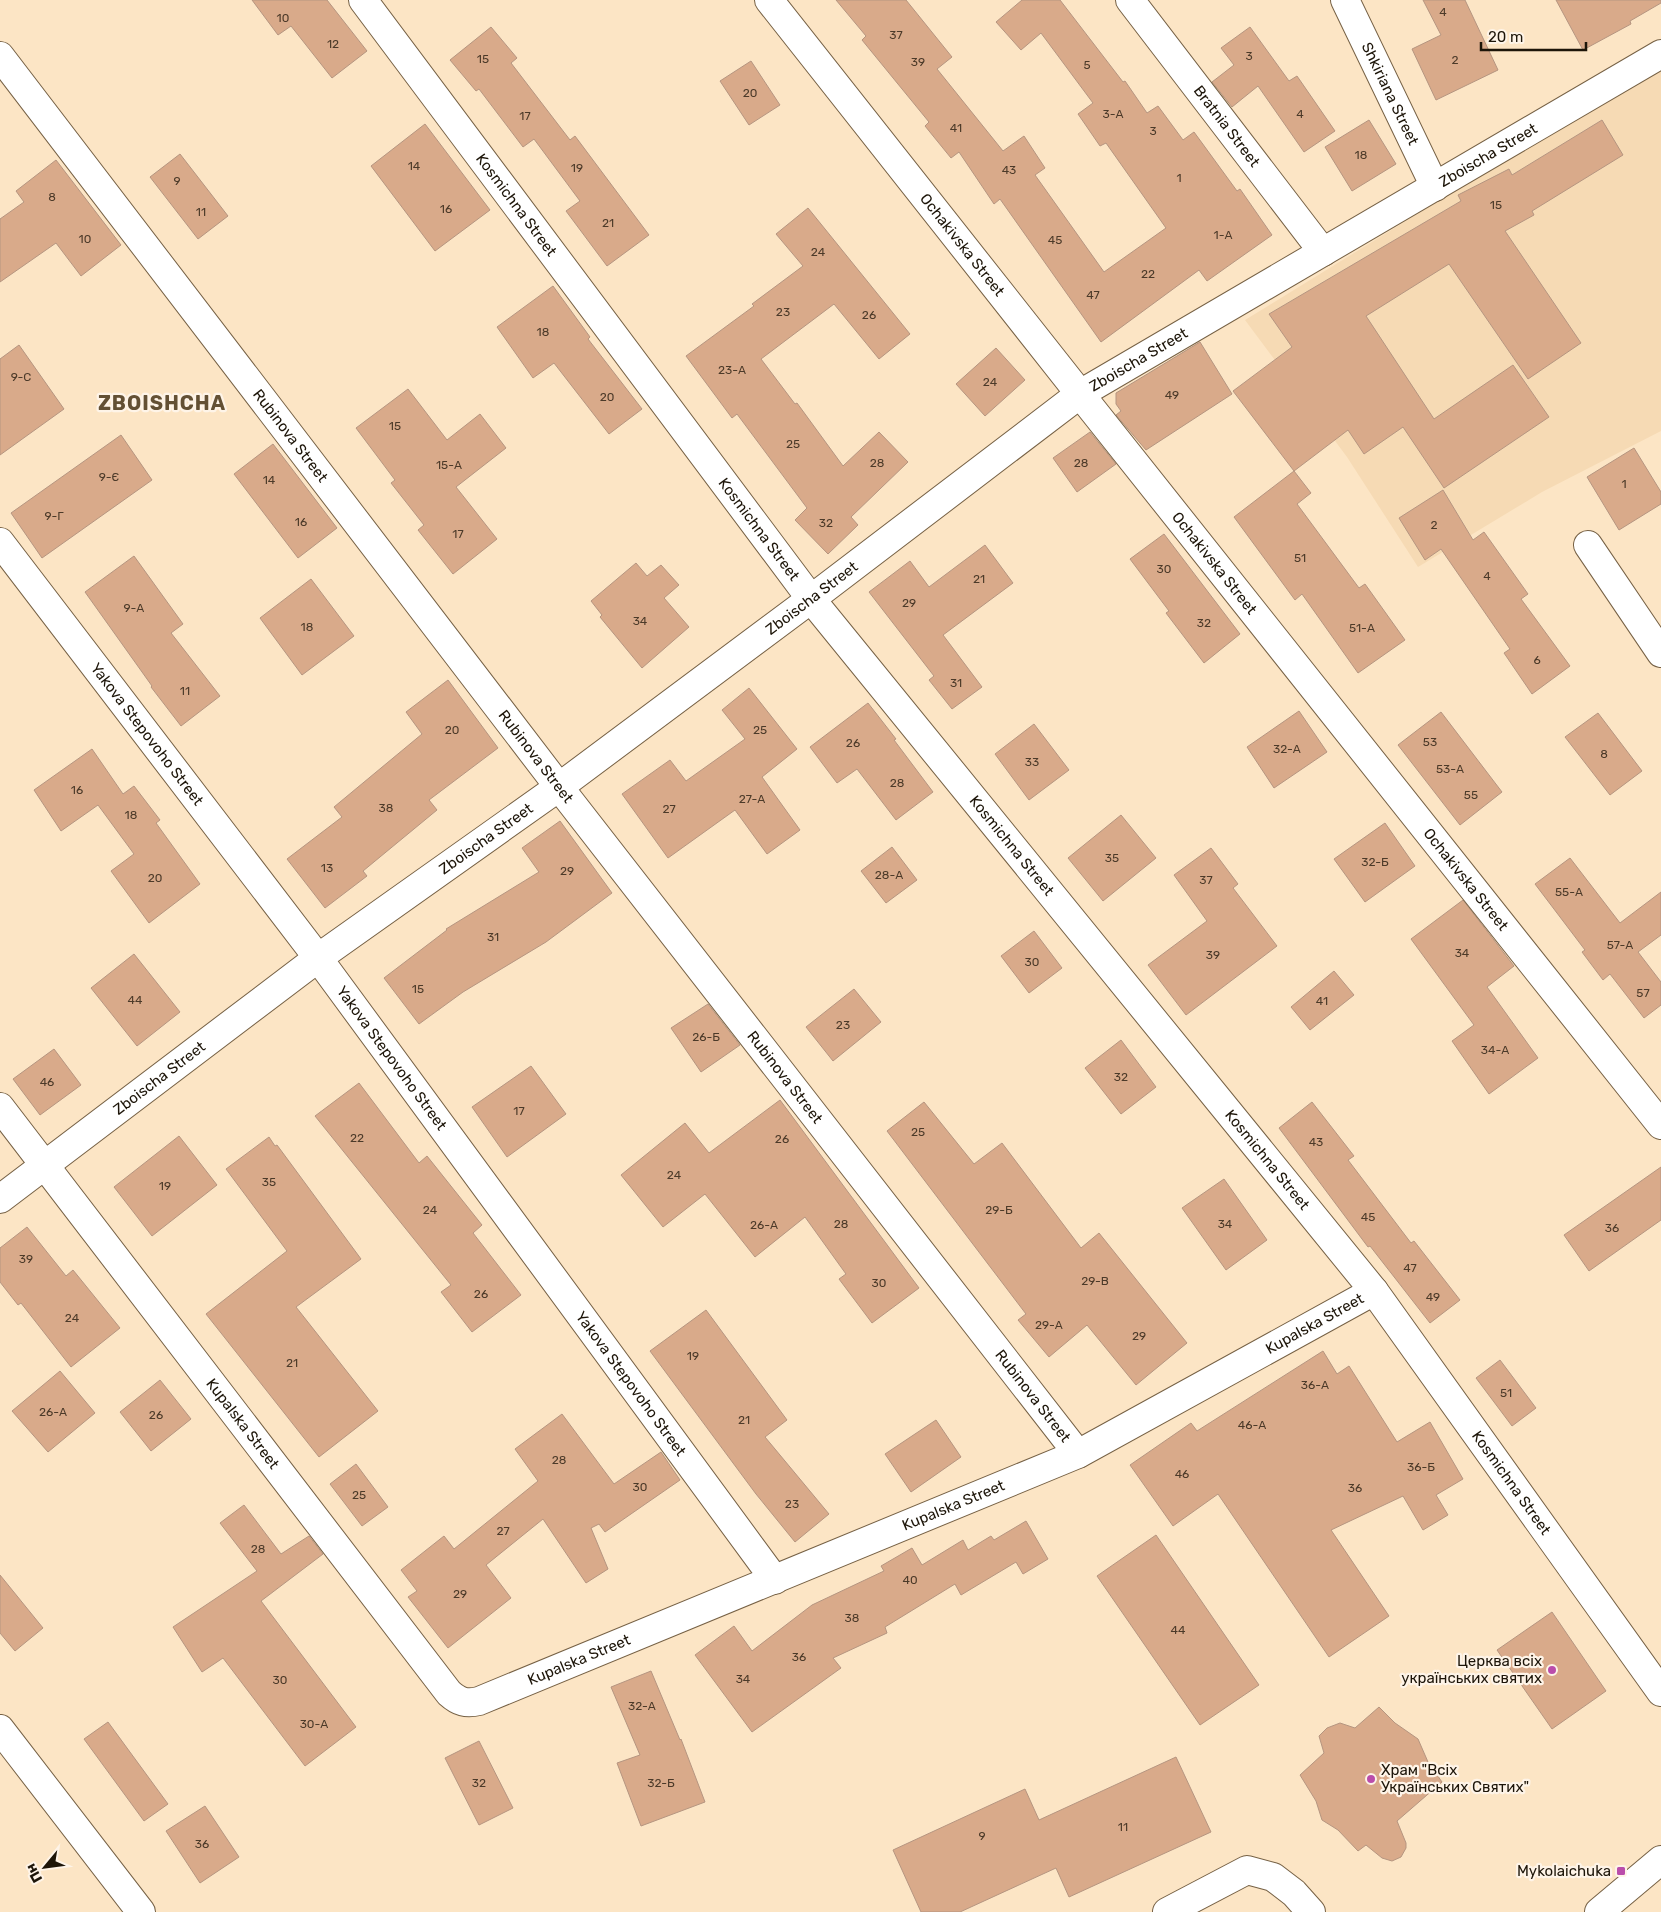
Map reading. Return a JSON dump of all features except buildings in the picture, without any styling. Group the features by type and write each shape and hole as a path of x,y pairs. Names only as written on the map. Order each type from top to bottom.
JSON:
{"street":[{"name":"Kosmichna Street","path":"363,0 810,599 1374,1290 1661,1692"},
{"name":"Ochakivska Street","path":"770,0 1080,394 1661,1125"},
{"name":"Bratnia Street","path":"1130,0 1323,252"},
{"name":"Shkiriana Street","path":"1344,0 1435,186"},
{"name":"Zboischa Street","path":"0,1199 318,958 559,787 1080,394 1661,54"},
{"name":"Rubinova Street","path":"0,56 559,787 1078,1454"},
{"name":"Yakova Stepovoho Street","path":"0,542 318,958 775,1580"},
{"path":"1588,545 1658,642"},
{"name":"Kupalska Street","path":"0,1107 443,1685 457,1700 468,1703 479,1701 1078,1454 1374,1290"},
{"path":"0,1729 141,1912"},
{"path":"1599,1912 1661,1860"},
{"path":"1167,1912 1247,1870 1273,1877 1294,1893 1311,1912"}],"shaded area":[{"path":"1661,68 1661,431 1542,492 1418,567 1347,457 1245,320 1593,106"}],"place":[{"name":"Церква всіх українських святих","path":"1552,1670"},
{"name":"Храм \"Всіх Українських Святих\"","path":"1371,1779"},
{"name":"Mykolaichuka","path":"1621,1871"}],"district":[{"name":"ZBOISHCHA","path":"162,403"}]}
